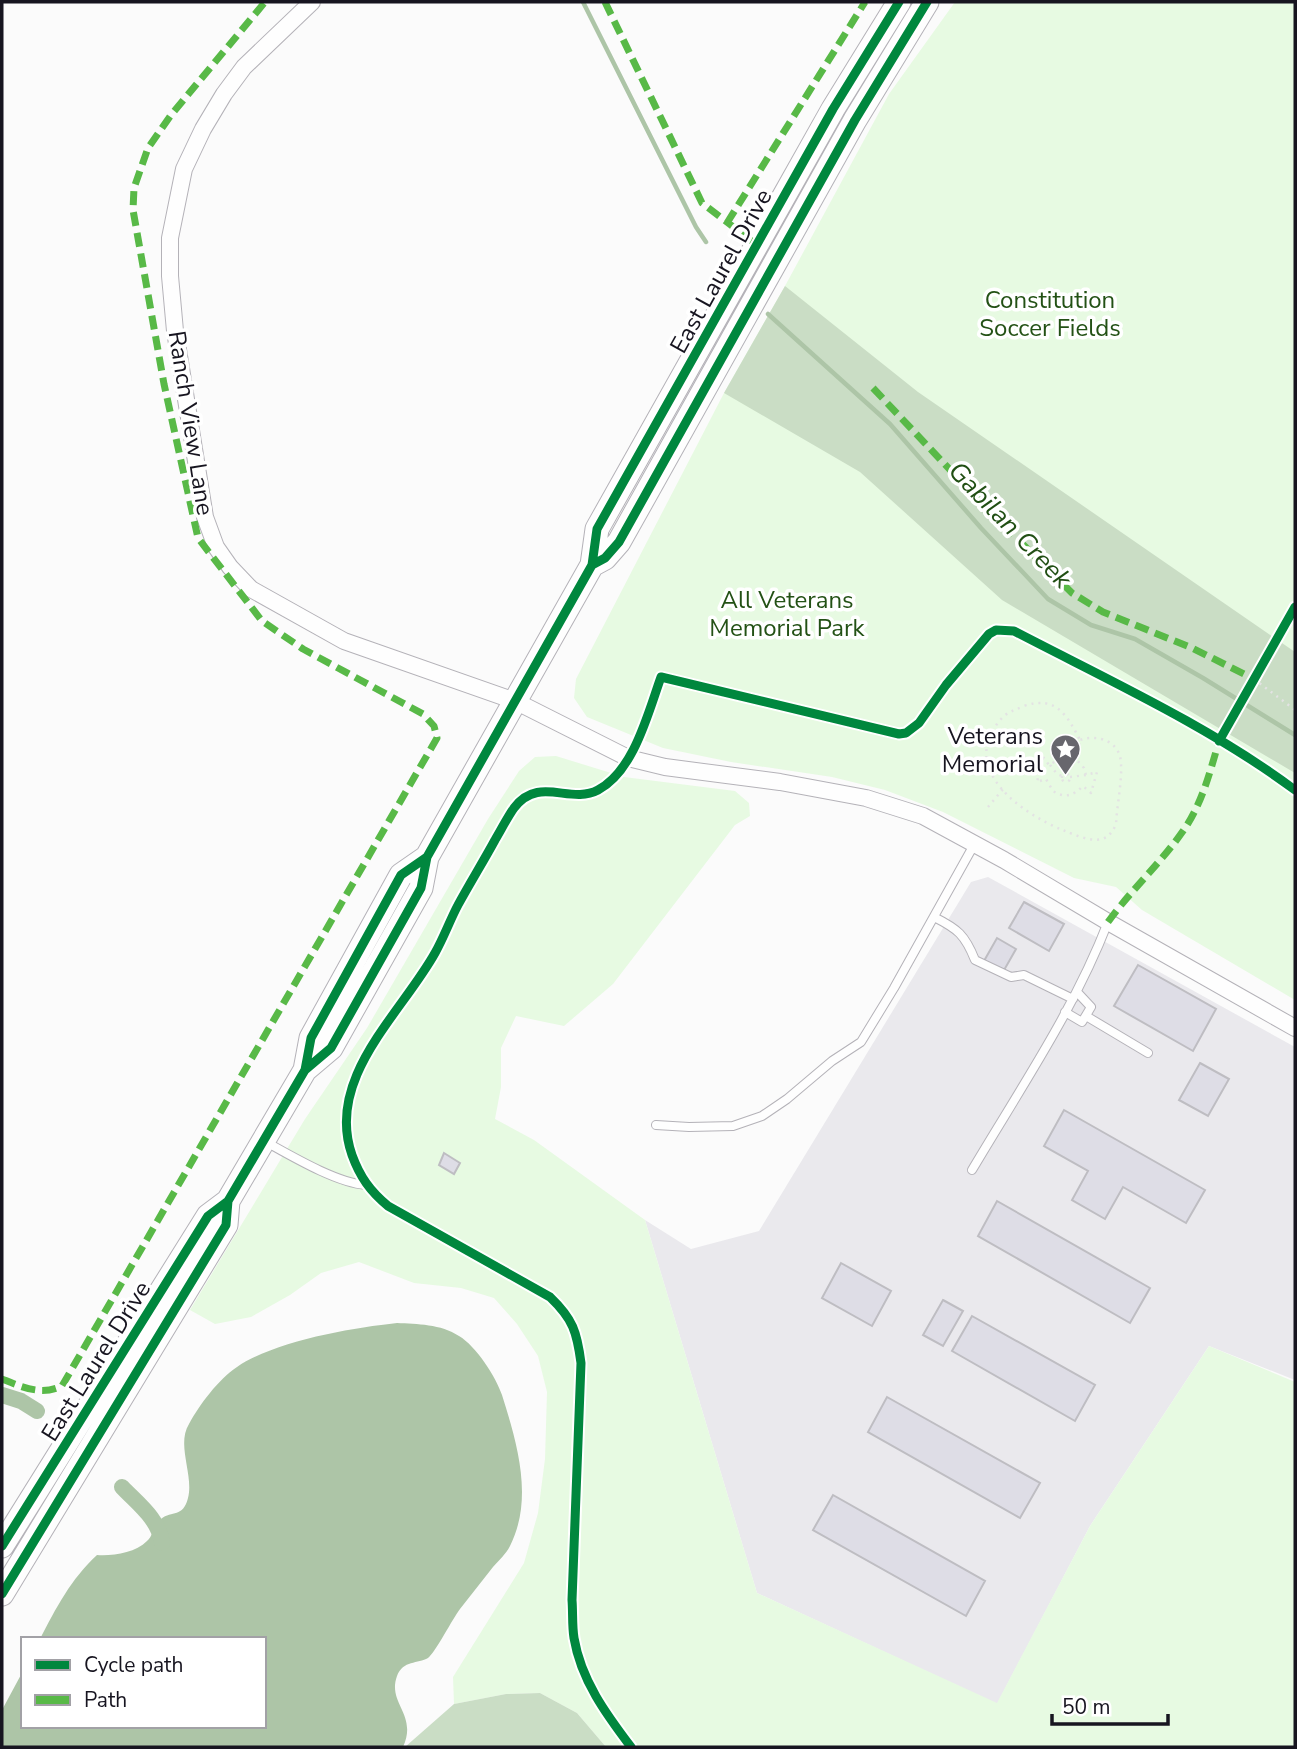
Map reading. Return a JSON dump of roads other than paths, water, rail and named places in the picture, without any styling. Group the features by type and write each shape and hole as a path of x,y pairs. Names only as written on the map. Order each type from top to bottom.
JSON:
{"main road":[{"name":"East Laurel Drive","path":"2,1546 208,1216 228,1201 305,1070 331,1048 421,888 426,857 592,565 597,530 833,110 899,2"},
{"name":"East Laurel Drive","path":"592,565 605,558 619,542 855,120 927,2"},
{"name":"East Laurel Drive","path":"2,1594 226,1224 228,1201"}],"street":[{"name":"Ranch View Lane","path":"312,2 244,67 223,94 184,169 170,238 175,331 205,517 216,547 251,589 344,641 515,701 628,758 665,767 780,782 866,798 923,816 975,843 1295,1028"}],"lane":[{"path":"628,758 640,736 661,677"},
{"path":"656,1125 733,1126 762,1116 860,1042 894,989 975,843"},
{"path":"934,917 955,928 967,942 975,960 1011,977 1024,975 1075,995 1091,1007 1082,1022 1065,1012"},
{"path":"972,1170 1075,995 1108,922"},
{"path":"1086,1016 1148,1054"},
{"path":"264,1141 344,1180 366,1185"}],"waterway":[{"name":"Gabilan Creek","path":"583,2 706,242"},
{"name":"Gabilan Creek","path":"768,314 890,424 981,528 1048,599 1091,625 1135,639 1295,735"},
{"path":"2,1395 21,1401 37,1411"},
{"path":"122,1487 152,1519 162,1543"}],"place":[{"name":"Veterans Memorial","path":"1066,777"}],"park label":[{"name":"Constitution Soccer Fields","path":"1050,314"},
{"name":"All Veterans Memorial Park","path":"787,614"}]}
